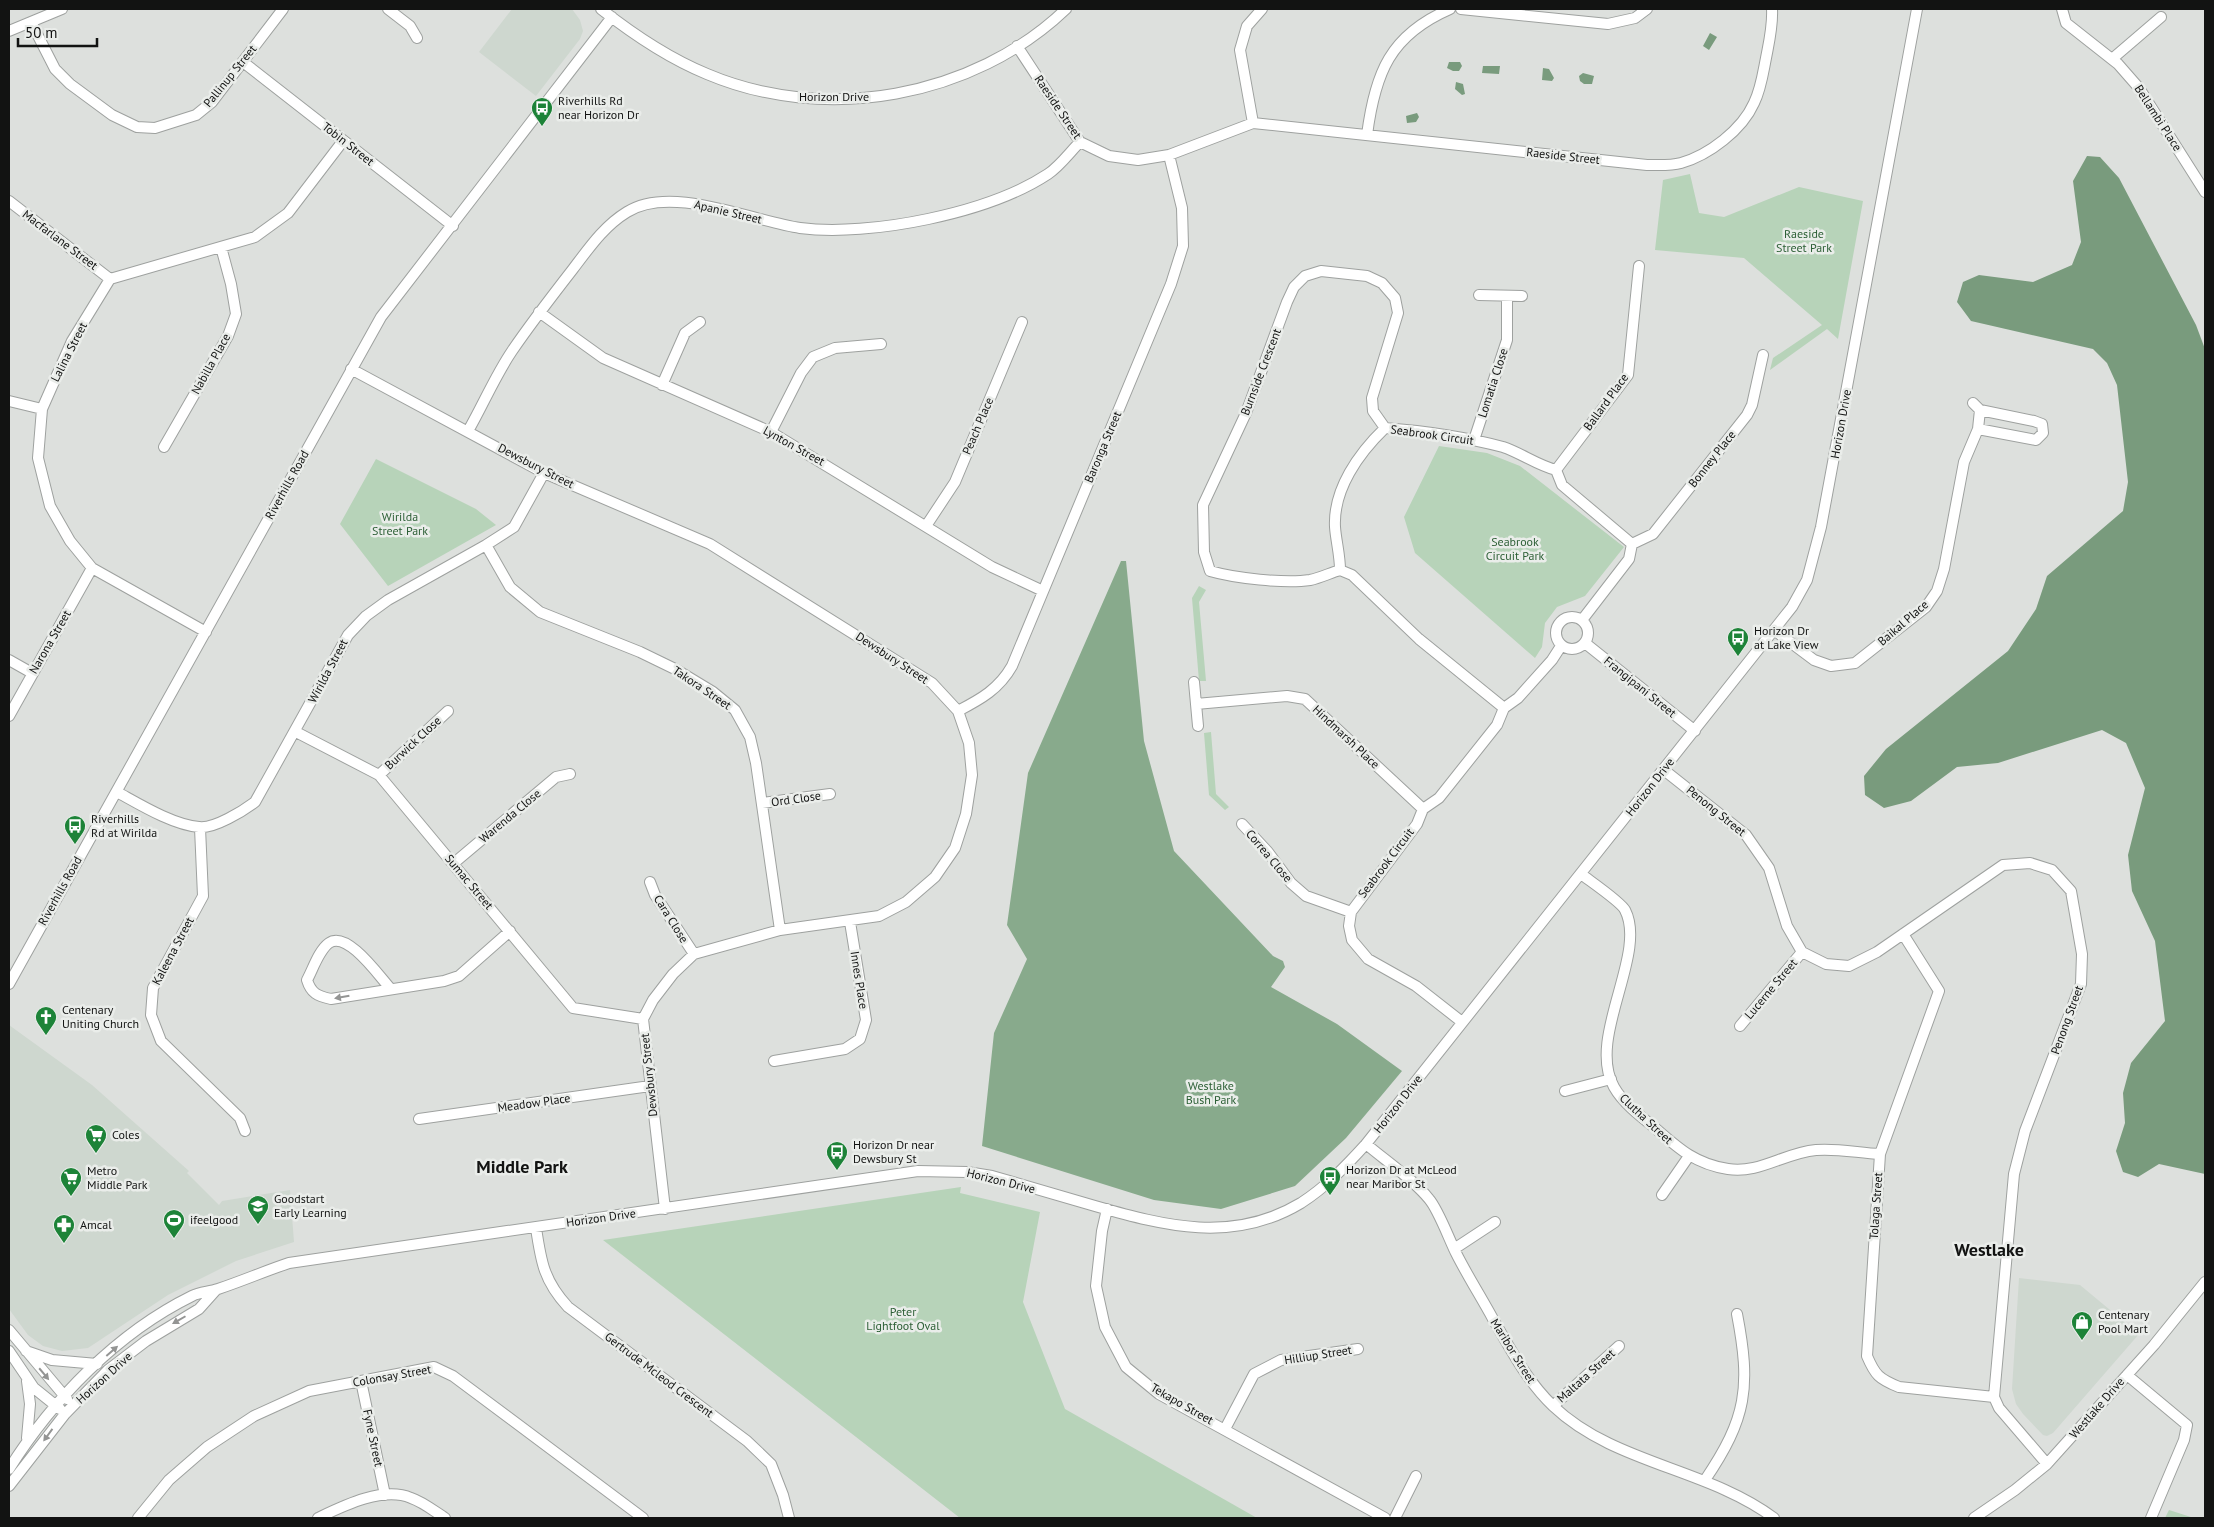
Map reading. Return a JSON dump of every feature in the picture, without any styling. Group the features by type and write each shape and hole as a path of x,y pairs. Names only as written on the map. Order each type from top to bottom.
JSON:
{"street":[{"path":"9,31 62,9"},
{"name":"Pallinup Street","path":"31,22 55,69 70,84 112,115 137,127 155,128 196,115 212,102 284,9"},
{"path":"388,9 410,26 417,38"},
{"name":"Horizon Drive","path":"601,9 647,44 707,75 780,96 814,99 854,99 925,88 969,72 1017,46 1066,9"},
{"path":"1253,123 1240,50 1247,26 1262,9"},
{"path":"1367,135 1372,99 1383,66 1407,35 1430,17 1450,9"},
{"path":"1461,9 1521,12 1608,24 1635,18 1647,9"},
{"name":"Raeside Street","path":"1017,46 1080,142 1109,156 1138,160 1169,155 1253,123 1646,165 1680,163 1714,147 1738,126 1754,103 1762,80 1773,22 1772,9"},
{"name":"Horizon Drive","path":"9,1470 27,1439 64,1396 97,1364 138,1330 193,1295 217,1290 255,1274 298,1261 536,1228 895,1174 942,1170 992,1176 1107,1210 1172,1226 1192,1228 1213,1228 1254,1222 1277,1214 1307,1198 1331,1181 1366,1144 1695,731 1800,594 1815,558 1916,9"},
{"name":"Bellambi Place","path":"2062,9 2066,23 2112,59 2139,88 2205,192"},
{"name":"Riverhills Road","path":"9,984 381,318 612,17"},
{"path":"2112,59 2162,17"},
{"name":"Tobin Street","path":"243,62 453,226"},
{"path":"110,278 256,236 288,213 343,141"},
{"name":"Apanie Street","path":"468,431 511,353 539,312 603,231 629,211 662,201 695,203 801,228 874,228 944,216 1001,197 1049,174 1080,142"},
{"name":"Baronga Street","path":"958,711 989,694 1005,679 1171,284 1183,246 1182,208 1169,155"},
{"name":"Macfarlane Street","path":"9,201 110,278"},
{"name":"Nabilla Place","path":"164,447 228,336 236,314 232,284 221,247"},
{"name":"Ballard Place","path":"1556,470 1628,375 1639,266"},
{"name":"Burnside Crescent","path":"1340,570 1313,579 1300,581 1226,576 1210,571 1204,552 1203,505 1246,413 1287,302 1294,287 1304,276 1320,271 1367,276 1382,283 1395,298 1398,313 1372,398 1373,411 1385,428"},
{"name":"Lalina Street","path":"110,278 72,341 42,409 38,458 50,506 70,541 92,568 206,632"},
{"path":"1479,295 1522,296"},
{"name":"Lomatia Close","path":"1474,440 1507,340 1507,296"},
{"name":"Lynton Street","path":"539,312 603,358 771,432 992,567 1043,591"},
{"path":"662,385 685,332 700,322"},
{"name":"Peach Place","path":"926,526 955,482 1022,322"},
{"path":"771,432 801,373 813,357 835,348 881,344"},
{"name":"Bonney Place","path":"1632,544 1653,534 1747,415 1752,405 1763,354"},
{"name":"Dewsbury Street","path":"351,369 544,473 710,544 932,683 958,711 969,743 972,775 966,814 955,848 935,877 906,902 879,916 850,922 780,930 694,954 673,974 653,1000 643,1019 665,1208"},
{"path":"9,401 42,409"},
{"path":"1972,403 1980,410 2034,420 2042,424 2043,433 2036,440 1978,429"},
{"name":"Baikal Place","path":"1774,630 1814,660 1831,666 1855,663 1926,607 1937,591 1944,569 1964,462 1978,429 1980,410"},
{"name":"Seabrook Circuit","path":"1340,570 1334,526 1339,496 1353,466 1385,428 1474,440 1505,448 1540,466 1556,470"},
{"path":"1556,470 1562,485 1632,544 1629,559 1582,620"},
{"name":"Wirilda Street","path":"200,828 237,815 254,802 296,732 348,635 366,616 388,600 486,545 514,527 544,473"},
{"name":"Takora Street","path":"486,545 510,587 540,612 674,669 713,692 735,710 750,737 762,803 780,930"},
{"name":"Narona Street","path":"9,716 92,568"},
{"path":"1340,570 1352,575 1419,639 1504,708"},
{"path":"1570,617 1582,620 1589,634 1585,643 1574,650 1561,646 1556,635 1559,623 1570,617"},
{"name":"Frangipani Street","path":"1585,643 1695,731"},
{"name":"Seabrook Circuit","path":"1462,1022 1416,986 1368,959 1352,940 1349,926 1351,912 1417,824 1423,809 1438,798 1497,724 1504,708 1518,698 1552,660 1561,646"},
{"path":"9,660 32,674"},
{"path":"1194,682 1198,726"},
{"name":"Hindmarsh Place","path":"1196,704 1287,696 1305,699 1423,809"},
{"name":"Burwick Close","path":"379,775 448,711"},
{"name":"Sumac Street","path":"296,732 379,775 573,1008 643,1019"},
{"name":"Penong Street","path":"1664,770 1746,835 1757,847 1769,868 1787,926 1802,952 1826,964 1849,966 1877,952 2003,865 2030,862 2052,870 2071,891 2082,954 2081,984 2025,1131 2014,1174 1994,1397"},
{"name":"Warenda Close","path":"454,864 556,777 570,774"},
{"path":"117,792 162,816 200,828"},
{"name":"Ord Close","path":"762,803 830,794"},
{"name":"Correa Close","path":"1242,824 1268,852 1291,883 1306,896 1351,912"},
{"name":"Kaleena Street","path":"200,828 202,896 153,988 151,1015 160,1041 240,1118 245,1131"},
{"name":"Clutha Street","path":"1581,874 1625,909 1631,935 1607,1043 1611,1079 1614,1087 1634,1110 1690,1156 1704,1164 1731,1169 1755,1169 1787,1155 1817,1150 1880,1154"},
{"name":"Cara Close","path":"650,882 655,895 694,954"},
{"name":"Innes Place","path":"774,1061 845,1049 860,1039 866,1020 850,922"},
{"path":"390,988 350,944 340,939 330,942 324,948 307,980 310,990 320,997 331,999 390,988 444,981 459,976 510,930"},
{"name":"Tolaga Street","path":"1903,934 1939,991 1880,1154 1867,1356 1874,1372 1884,1381 1899,1387 1994,1397"},
{"name":"Lucerne Street","path":"1740,1026 1802,952"},
{"path":"1564,1091 1611,1079"},
{"name":"Meadow Place","path":"419,1119 650,1086"},
{"name":"Maribor Street","path":"1366,1144 1430,1199 1454,1249 1518,1363 1532,1384 1553,1406 1571,1422 1602,1441 1704,1480 1759,1507 1774,1518"},
{"path":"1662,1195 1690,1156"},
{"name":"Tekapo Street","path":"1107,1210 1102,1231 1096,1286 1105,1327 1126,1367 1159,1394 1385,1518"},
{"path":"1454,1249 1495,1222"},
{"name":"Gertrude Mcleod Crescent","path":"536,1228 544,1268 553,1291 568,1307 747,1441 770,1464 783,1495 789,1518"},
{"name":"Westlake Drive","path":"1974,1518 2015,1490 2047,1464 2127,1375 2205,1282"},
{"name":"Horizon Drive","path":"9,1486 65,1414 128,1354 199,1309 217,1290"},
{"path":"1704,1480 1725,1450 1743,1406 1745,1358 1737,1314"},
{"path":"9,1330 73,1406"},
{"name":"Maltata Street","path":"1553,1406 1619,1346"},
{"name":"Hilliup Street","path":"1225,1429 1254,1374 1281,1360 1358,1349"},
{"path":"9,1351 34,1388 65,1414"},
{"path":"26,1351 52,1360 97,1364"},
{"name":"Colonsay Street","path":"138,1518 175,1475 207,1447 254,1416 309,1391 434,1368 453,1376 643,1518"},
{"path":"2127,1375 2187,1425 2182,1448 2151,1518"},
{"path":"26,1376 30,1404 27,1439"},
{"name":"Fyne Street","path":"361,1381 385,1495"},
{"path":"1994,1397 1999,1408 2047,1464"},
{"path":"1395,1518 1416,1476"},
{"path":"318,1518 343,1506 385,1495 410,1497 445,1518"}],"shaded area":[{"path":"512,9 572,9 580,20 583,31 580,39 536,96 479,52"},
{"path":"1710,33 1717,37 1709,50 1703,46"},
{"path":"1449,62 1460,62 1462,66 1459,71 1453,71 1447,68"},
{"path":"1483,66 1500,66 1499,74 1482,73"},
{"path":"1543,68 1549,69 1554,78 1552,81 1542,80"},
{"path":"1583,73 1594,76 1592,84 1584,84 1580,81 1579,76"},
{"path":"1456,82 1463,84 1465,94 1462,95 1455,89"},
{"path":"1417,113 1419,117 1416,122 1407,123 1406,116"},
{"path":"2087,156 2100,157 2119,178 2196,325 2205,349 2205,1174 2159,1164 2138,1177 2123,1172 2116,1151 2125,1123 2123,1093 2131,1063 2165,1021 2155,941 2132,891 2128,855 2145,788 2126,743 2102,730 1998,763 1957,767 1911,801 1884,808 1865,795 1864,776 1886,749 2008,651 2036,609 2047,576 2123,511 2128,482 2117,385 2107,363 2093,349 1971,321 1957,302 1963,282 1979,275 2033,282 2072,265 2081,242 2073,181"},
{"path":"9,1025 92,1085 189,1171 187,1173 219,1205 222,1201 290,1190 294,1242 236,1261 168,1295 88,1348 62,1351 43,1346 28,1335 9,1309"},
{"path":"2019,1278 2080,1285 2139,1334 2053,1433 2047,1436 2043,1435 2023,1414 2016,1404 2012,1389"}],"green space":[{"name":"Raeside Street Park","path":"1690,174 1699,213 1724,217 1799,187 1863,201 1838,339 1827,329 1770,370 1773,358 1822,325 1744,258 1655,250 1663,180"},
{"name":"Seabrook Circuit Park","path":"1439,446 1487,453 1520,466 1624,547 1585,596 1557,607 1545,623 1542,647 1535,658 1415,553 1404,517"},
{"name":"Wirilda Street Park","path":"376,459 476,509 496,525 388,586 340,524"},
{"name":"Westlake Bush Park","path":"1121,561 1126,561 1144,741 1174,851 1273,956 1283,961 1285,967 1271,987 1337,1024 1402,1071 1346,1138 1295,1186 1221,1209 1154,1200 982,1146 994,1033 1027,959 1007,925 1028,773"},
{"path":"1199,586 1206,590 1199,602 1206,681 1199,681 1192,598"},
{"path":"1211,732 1216,794 1229,807 1225,810 1209,795 1204,733"},
{"name":"Peter Lightfoot Oval","path":"961,1187 960,1193 1040,1212 1023,1302 1065,1409 1257,1518 960,1518 603,1240"},
{"path":"2169,1510 2194,1518 2165,1518"}],"place":[{"name":"Riverhills Rd near Horizon Dr","path":"542,127"},
{"name":"Horizon Dr at Lake View","path":"1738,657"},
{"name":"Riverhills Rd at Wirilda","path":"75,845"},
{"name":"Centenary Uniting Church","path":"46,1036"},
{"name":"Coles","path":"96,1154"},
{"name":"Horizon Dr near Dewsbury St","path":"837,1171"},
{"name":"Horizon Dr at McLeod near Maribor St","path":"1330,1196"},
{"name":"Metro Middle Park","path":"71,1197"},
{"name":"Goodstart Early Learning","path":"258,1225"},
{"name":"ifeelgood","path":"174,1239"},
{"name":"Amcal","path":"64,1244"},
{"name":"Centenary Pool Mart","path":"2082,1341"}],"district":[{"name":"Middle Park","path":"522,1167"},
{"name":"Westlake","path":"1989,1250"}]}
